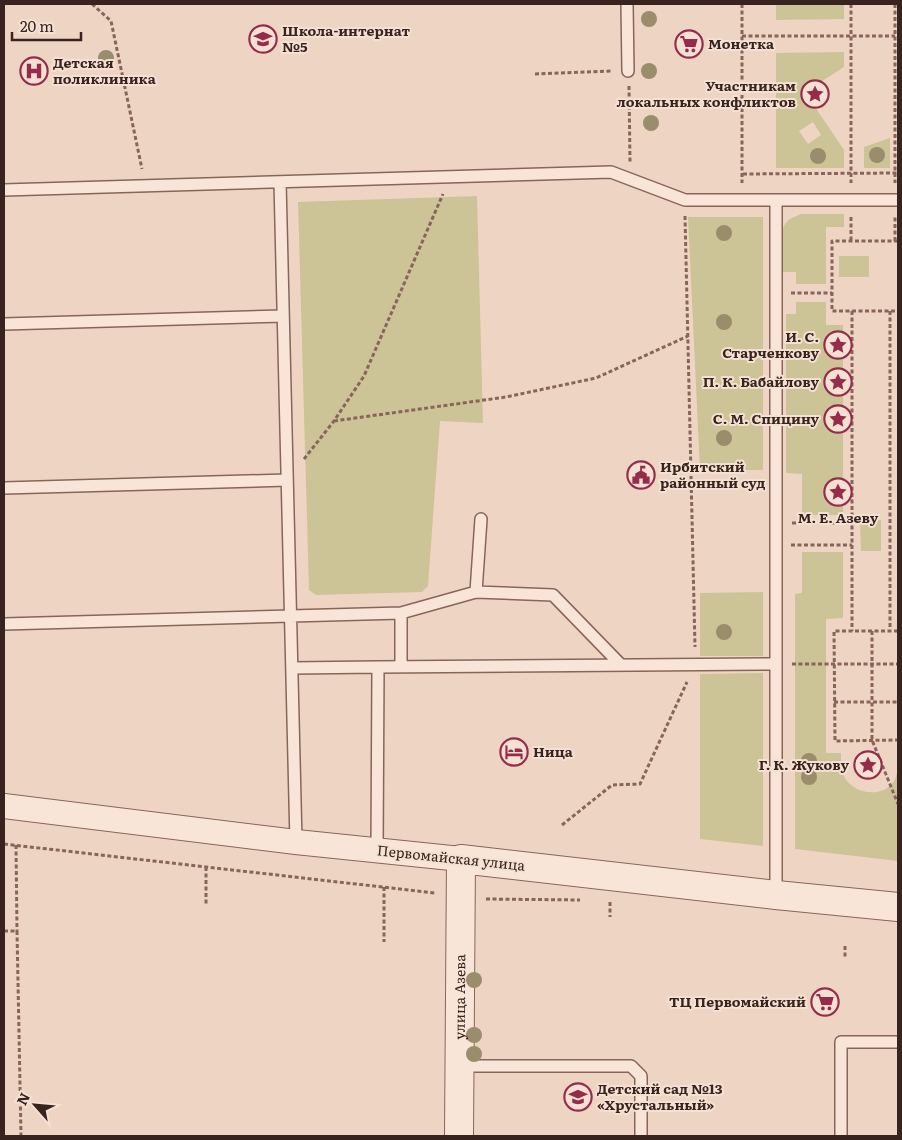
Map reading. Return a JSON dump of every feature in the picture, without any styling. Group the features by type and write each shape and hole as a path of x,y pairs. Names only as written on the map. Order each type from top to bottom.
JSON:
{"street":[{"name":"Первомайская улица","path":"4,806 296,842 776,895 898,906"},
{"name":"улица Азева","path":"459,1136 461,859"}],"lane":[{"path":"627,4 628,71"},
{"path":"4,190 611,172 685,200 897,200"},
{"path":"280,182 296,842"},
{"path":"776,200 776,895"},
{"path":"4,324 283,316"},
{"path":"4,488 287,480"},
{"path":"476,592 481,519"},
{"path":"4,624 401,613 476,592 553,595 621,665"},
{"path":"401,613 402,667"},
{"path":"292,668 776,664"},
{"path":"377,850 378,668"},
{"path":"841,1136 841,1042 898,1042"},
{"path":"460,1066 631,1066 641,1076 641,1136"}],"path":[{"path":"92,4 111,21 146,186"},
{"path":"742,4 742,200"},
{"path":"851,4 851,241"},
{"path":"895,4 897,241 832,241 832,311 898,311"},
{"path":"742,36 895,36"},
{"path":"535,74 628,71 630,179"},
{"path":"742,174 897,173"},
{"path":"287,480 334,421 364,376 450,177"},
{"path":"562,825 612,785 640,784 695,664 685,200"},
{"path":"776,294 832,293"},
{"path":"852,311 852,631"},
{"path":"890,311 890,630"},
{"path":"334,421 506,398 596,378 688,336"},
{"path":"776,523 852,523"},
{"path":"776,546 852,545"},
{"path":"872,630 872,740 898,804"},
{"path":"898,630 834,631 835,740 898,740"},
{"path":"776,664 898,664"},
{"path":"834,702 898,702"},
{"path":"4,844 493,900 580,900"},
{"path":"16,845 21,1136"},
{"path":"206,867 206,906"},
{"path":"384,887 384,942"},
{"path":"610,900 610,917"},
{"path":"4,931 17,931"},
{"path":"845,946 845,958"}],"shaded area":[{"path":"776,4 844,4 844,19 776,20"},
{"path":"844,52 844,67 816,85 824,97 813,104 844,150 844,168 776,168 776,53","holes":["813,122 821,135 808,144 799,131"]},
{"path":"890,138 890,168 864,168 864,147"},
{"path":"477,196 483,423 440,421 428,586 422,592 316,595 309,590 298,202"},
{"path":"801,214 844,214 844,227 826,227 826,284 796,284 796,272 781,272 780,243 783,229 790,219"},
{"path":"688,217 763,217 763,470 700,470"},
{"path":"839,256 869,256 869,277 839,277"},
{"path":"796,302 826,302 826,325 843,325 843,515 802,515 802,474 786,473 786,314 796,314"},
{"path":"860,520 881,520 881,551 861,551"},
{"path":"802,552 843,552 843,618 826,619 826,753 841,753 844,776 853,786 866,792 886,789 895,779 898,767 898,861 795,849 795,594 802,593"},
{"path":"763,592 763,656 700,656 700,593"},
{"path":"763,673 763,846 700,839 700,674"}],"place":[{"name":"Школа-интернат №5","path":"263,39"},
{"name":"Монетка","path":"689,44"},
{"name":"Детская поликлиника","path":"34,71"},
{"name":"Участникам локальных конфликтов","path":"815,94"},
{"name":"И. С. Старченкову","path":"838,345"},
{"name":"П. К. Бабайлову","path":"838,382"},
{"name":"С. М. Спицину","path":"838,419"},
{"name":"Ирбитский районный суд","path":"641,475"},
{"name":"М. Е. Азеву","path":"838,492"},
{"name":"Ница","path":"514,752"},
{"name":"Г. К. Жукову","path":"868,765"},
{"name":"ТЦ Первомайский","path":"825,1002"},
{"name":"Детский сад №13 «Хрустальный»","path":"578,1097"}]}
